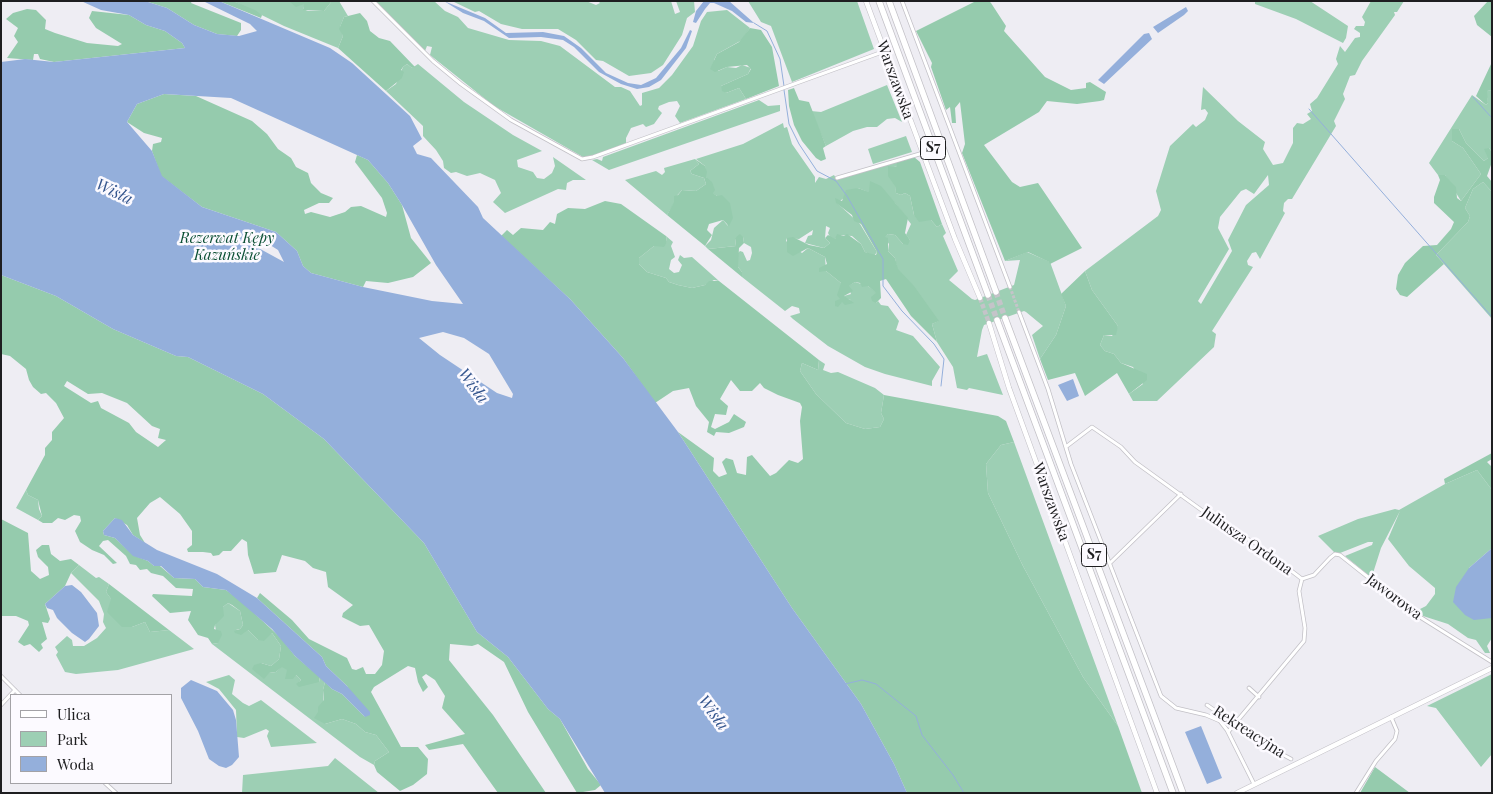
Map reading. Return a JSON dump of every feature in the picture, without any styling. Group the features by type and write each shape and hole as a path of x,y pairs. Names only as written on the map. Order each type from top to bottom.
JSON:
{"highway":[{"name":"S7","path":"879,1 988,295"},
{"name":"S7","path":"889,1 996,292"},
{"name":"S7","path":"1005,318 1183,793"},
{"name":"S7","path":"997,320 1173,793"}],"street":[{"path":"373,1 433,61 461,84 511,120 582,159 588,159 885,51"},
{"name":"Warszawska","path":"866,1 980,298"},
{"path":"902,1 1010,287"},
{"path":"837,178 923,153"},
{"path":"1019,312 1066,446 1161,696 1176,708 1215,718 1228,732 1254,784"},
{"name":"Warszawska","path":"989,324 1009,388 1158,793"},
{"name":"Juliusza Ordona","path":"1066,446 1092,427 1225,527 1255,543 1302,579 1299,591 1306,628 1304,641 1228,732"},
{"path":"1110,563 1181,494"},
{"name":"Jaworowa","path":"1302,579 1314,576 1335,554 1340,556 1412,612 1492,662"},
{"path":"1237,793 1492,668"},
{"path":"1,676 19,694"},
{"path":"1249,688 1259,697"},
{"path":"11,694 15,690"},
{"path":"1,705 10,695"},
{"name":"Rekreacyjna","path":"1207,705 1265,745 1291,759"},
{"path":"1356,793 1376,760 1396,739 1397,731 1391,717"},
{"path":"106,784 116,793"}],"green space":[{"path":"145,1 192,1 191,3 241,23 241,30 237,36 217,34 194,25 167,8"},
{"path":"219,1 233,1 255,10 262,15 261,18"},
{"path":"233,1 289,1 305,4 303,9 308,11 324,11 332,1 339,1 348,16 344,17 340,27 343,36 338,48 284,26"},
{"path":"289,1 332,1 324,11 303,10 304,4 296,7"},
{"path":"375,1 434,1 445,11 458,17 468,28 509,40 541,41 560,46 615,87 621,87 630,91 640,106 642,105 642,93 659,88 672,75 693,46 701,21 707,12 727,10 750,28 742,40 717,54 714,60 718,71 727,67 736,68 742,65 751,68 748,74 721,86 726,93 739,88 746,99 680,123 675,116 680,106 677,101 669,102 659,106 658,109 662,113 654,124 646,127 643,124 631,128 626,138 626,143 591,157 583,157 494,106 430,55 432,47 427,46 425,51"},
{"path":"452,1 586,1 596,5 600,3 598,1 671,1 675,14 680,12 676,1 694,1 695,12 687,18 682,35 663,65 651,73 629,76 603,61 596,60 576,40 558,29 522,29 501,24 479,11 475,12"},
{"path":"748,1 857,1 874,49 792,82 771,26 761,22"},
{"path":"976,1 989,1 991,3 1006,26 1004,31 1045,77 1071,90 1086,88 1086,83 1090,82 1106,92 1104,100 1100,101 1077,104 1047,101 1039,112 984,145 1012,182 1020,187 1038,183 1082,248 1050,264 1028,252 1005,261 962,153 965,144 960,102 955,108 956,123 952,123 950,107 946,110 931,67 932,63 916,31"},
{"path":"1255,1 1310,1 1348,26 1346,38 1343,43 1296,19 1255,4"},
{"path":"1371,1 1404,1 1397,12 1394,12 1395,15 1362,61 1355,75 1350,76 1343,94 1345,99 1334,121 1336,126 1292,199 1288,199 1284,203 1283,211 1285,213 1260,259 1256,252 1252,253 1247,261 1248,265 1253,267 1212,331 1216,334 1214,347 1157,401 1133,401 1129,394 1143,384 1133,367 1121,363 1114,354 1105,351 1100,345 1104,335 1112,336 1118,326 1092,290 1085,271 1158,216 1161,210 1156,191 1170,146 1193,124 1196,127 1205,120 1208,113 1205,109 1201,110 1203,87 1238,121 1265,142 1263,149 1273,165 1283,163 1293,143 1293,128 1297,123 1303,124 1311,119 1307,114 1312,111 1310,104 1317,98 1338,64 1336,59 1340,46 1345,52 1355,38 1360,37 1360,33 1354,29 1356,26 1364,26 1365,22 1362,17","holes":["1268,175 1269,185 1246,205 1228,240 1232,251 1201,304 1198,301 1229,249 1218,228 1220,217 1241,191 1246,189 1254,194"]},
{"path":"1488,1 1492,1 1492,37 1477,25 1474,16"},
{"path":"27,9 36,10 46,20 45,29 87,43 118,46 122,44 96,28 89,18 92,11 129,15 146,25 165,31 182,43 185,48 54,62 40,59 38,54 34,54 33,60 7,58 18,42 14,36 18,28 6,19 13,13"},
{"path":"360,13 367,21 370,31 379,38 390,41 415,67 412,68 407,64 403,67 401,70 404,72 402,78 386,91 338,48 343,36 339,29 344,17"},
{"path":"750,28 761,30 772,47 779,86 746,99 739,88 726,93 722,91 721,86 748,74 751,69 747,65 727,67 715,72 710,69 717,54 739,42"},
{"path":"1492,62 1492,90 1487,91 1488,103 1486,105 1476,96"},
{"path":"407,64 412,68 418,64 464,102 513,135 542,151 517,160 518,167 533,172 537,178 544,179 552,173 555,166 553,157 586,180 573,180 567,183 566,190 558,189 505,213 493,202 501,193 495,180 480,173 467,176 456,172 451,173 444,168 443,161 436,150 423,136 423,126 386,91 396,84 403,67"},
{"path":"887,85 902,122 895,118 887,119 877,127 867,127 853,131 826,146 811,111 821,112"},
{"path":"794,88 799,100 809,102 826,146 823,148 826,159 821,161 816,158 802,141 794,125 789,106 788,90"},
{"path":"1492,90 1492,152 1489,148 1488,158 1484,161 1466,143 1459,129 1452,129 1452,141 1463,148 1481,174 1461,201 1445,175 1438,175 1429,163 1472,95 1486,105 1488,103 1486,91"},
{"path":"164,94 196,96 252,121 267,134 278,149 291,158 296,167 308,173 311,183 321,193 333,198 329,203 319,203 304,210 305,214 311,212 330,217 345,212 351,207 361,206 386,217 387,213 382,198 355,162 357,155 368,160 388,183 402,205 411,238 431,263 413,277 388,283 366,281 363,287 311,273 303,266 297,251 276,232 202,207 161,176 152,151 153,144 161,142 162,138 144,133 127,122 137,104"},
{"path":"759,100 768,106 780,105 780,111 609,170 592,160 602,161 603,157"},
{"path":"783,123 784,128 787,127 792,144 815,177 815,183 819,177 826,179 834,175 837,180 896,161 898,166 894,167 896,193 901,195 905,193 910,196 914,215 931,220 937,227 942,224 946,233 943,236 958,271 949,280 972,299 975,300 1014,285 1020,260 1005,261 1027,252 1050,262 1066,306 1056,335 1040,359 1032,335 1043,326 1024,311 984,325 982,330 977,357 987,354 1003,395 969,388 967,390 957,388 953,367 937,342 932,324 938,321 897,269 895,258 888,251 889,244 884,237 888,234 895,235 903,244 910,240 906,235 911,224 895,203 858,188 837,203 860,224 877,252 874,256 865,252 861,244 852,236 839,235 835,239 831,239 828,233 830,228 826,226 825,238 830,243 824,248 805,243 808,236 812,235 813,230 799,239 787,238 786,241 802,253 808,248 825,257 826,271 841,283 842,301 851,300 845,299 844,296 851,294 848,286 855,282 868,286 877,293 876,303 878,301 881,305 888,306 899,321 896,330 913,336 940,367 932,381 932,386 865,367 828,346 793,319 790,316 800,313 799,308 792,306 785,311 742,277 742,272 738,267 738,253 740,251 743,252 747,261 750,260 752,253 751,247 744,243 743,237 735,238 736,246 708,249 705,246 711,240 714,228 723,220 728,226 717,196 712,193 706,177 705,166 696,159 743,144"},
{"path":"1452,129 1459,129 1466,143 1484,161 1488,158 1484,149 1489,148 1492,152 1492,162 1487,176 1492,182 1492,192 1483,182 1473,189 1465,208 1470,216 1468,222 1436,255 1444,264 1407,297 1400,295 1396,289 1398,275 1405,263 1423,246 1437,245 1451,229 1454,222 1434,203 1434,197 1440,180 1438,175 1445,175 1456,187 1457,198 1461,201 1481,174 1463,148 1452,141"},
{"path":"906,136 912,152 873,164 868,149"},
{"path":"914,157 920,162 942,224 937,227 931,220 919,222 914,215 910,196 905,193 901,195 896,193 895,186 888,176 888,166 897,166 896,161"},
{"path":"695,159 699,164 690,171 692,174 704,178 706,184 696,191 682,190 674,199 675,202 667,215 625,180 656,171 662,175 665,172 664,168"},
{"path":"695,159 705,166 706,177 712,182 715,190 713,193 717,196 722,195 730,203 733,218 729,226 723,220 709,224 707,230 712,235 705,246 667,215 674,202 674,196 678,195 682,190 696,191 706,184 704,178 692,174 690,171 699,164"},
{"path":"870,181 881,186 908,218 905,233 910,240 908,245 903,244 895,235 888,234 885,237 888,238 888,251 895,258 898,269 914,286 939,321 932,324 937,342 911,316 886,279 880,281 881,298 876,303 872,301 871,297 876,293 868,286 862,287 860,283 855,282 849,286 853,291 844,296 854,303 845,305 842,302 838,307 835,306 835,301 840,299 837,295 841,283 826,271 819,272 819,268 827,264 825,257 808,248 793,256 787,252 787,238 793,237 809,245 824,248 830,243 825,238 828,235 835,239 837,234 844,236 847,234 861,244 865,252 876,255 877,252 861,224 854,221 852,215 836,203 835,198 842,201 846,190 858,188 869,192"},
{"path":"1483,182 1492,192 1492,319 1436,255 1468,222 1470,216 1465,208 1473,189"},
{"path":"605,201 621,204 666,236 667,242 664,247 654,246 639,258 639,264 647,272 666,278 669,282 692,288 705,285 709,281 719,281 819,360 818,370 802,363 800,371 816,394 846,423 865,429 880,427 884,419 881,413 884,395 998,416 1006,421 1014,442 1001,445 986,464 988,493 1023,566 1083,677 1118,726 1142,793 907,793 894,764 861,704 792,608 678,432 714,458 713,471 719,477 727,474 722,462 726,458 733,460 737,473 746,475 747,457 752,455 770,476 776,473 789,460 798,463 803,459 800,421 802,407 800,403 764,388 760,383 752,391 740,391 731,380 720,399 728,406 726,415 715,414 711,427 715,429 729,422 734,414 746,422 744,427 729,433 716,432 714,436 707,432 709,422 696,406 689,388 673,391 655,403 623,358 570,299 501,236 507,230 513,235 521,228 543,230 550,222 555,224 557,214 568,208 585,209"},
{"path":"740,234 743,237 744,243 739,248 738,267 742,272 742,277 708,249 736,246 735,238"},
{"path":"666,236 673,242 671,246 675,257 671,260 669,269 674,273 679,272 682,265 678,260 680,255 684,258 692,257 719,281 714,280 705,285 692,288 669,282 666,278 647,272 639,264 639,258 654,246 667,242"},
{"path":"1085,271 1092,290 1118,326 1116,335 1104,335 1100,345 1105,351 1114,354 1121,363 1147,374 1147,380 1129,394 1117,373 1085,396 1075,373 1048,380 1040,359 1056,335 1066,306 1061,294"},
{"path":"1,275 56,296 113,329 176,356 188,357 263,394 324,439 424,543 477,632 508,657 548,709 560,719 588,769 601,785 595,790 577,793 528,712 504,662 478,644 472,646 450,644 449,660 493,715 546,793 498,793 463,744 429,750 425,745 465,734 442,708 445,696 435,680 426,674 422,677 428,687 423,692 418,682 415,668 408,666 374,687 371,692 401,747 418,747 428,759 427,774 413,785 400,791 377,772 374,765 375,761 389,752 376,735 365,732 356,724 342,719 325,724 314,718 318,712 318,707 324,700 323,690 325,682 332,689 342,694 365,717 347,686 326,666 322,657 257,598 260,593 292,620 309,639 347,658 352,669 356,670 363,667 366,674 375,674 382,665 384,651 369,625 360,626 342,617 343,613 353,605 328,587 326,572 313,568 305,561 282,555 276,572 254,574 248,555 247,542 242,539 231,551 223,551 219,555 213,556 211,553 188,552 187,549 192,545 192,531 180,514 160,497 150,503 137,518 140,535 145,543 133,535 127,525 115,518 103,531 104,535 115,538 133,555 148,561 154,566 160,566 174,578 195,579 203,587 226,590 240,600 282,639 295,656 320,677 319,682 299,687 296,684 301,680 296,675 293,679 285,679 287,670 282,667 276,672 269,673 264,679 252,669 254,665 261,663 271,666 279,659 281,646 272,633 264,641 258,640 248,630 241,635 235,633 234,631 240,629 243,625 240,611 228,603 223,607 224,616 215,625 214,629 221,631 222,635 218,643 212,644 208,638 198,635 188,620 191,611 170,613 152,596 153,594 192,596 193,589 176,588 163,576 151,573 147,569 140,570 136,565 130,564 126,556 108,540 103,541 99,546 117,563 113,564 104,555 80,542 75,531 81,521 80,516 74,515 65,520 58,518 52,523 43,523 38,520 42,516 38,500 28,495 26,490 45,455 45,448 52,440 52,432 64,418 56,403 46,393 41,394 33,387 26,369 10,356 1,354","holes":["67,381 88,394 102,393 127,403 152,426 160,429 158,438 166,440 158,447 136,432 129,423 101,408 98,401 91,403 64,386"]},
{"path":"819,360 825,364 823,370 831,373 838,372 875,388 884,395 881,413 884,419 880,427 865,429 846,423 816,394 800,371 802,363 818,370"},
{"path":"1014,442 1118,726 1083,677 1023,566 988,493 986,464 1001,445"},
{"path":"1492,453 1492,459 1487,462 1492,467 1492,490 1477,470 1445,484 1444,479"},
{"path":"1477,470 1492,490 1492,548 1469,568 1483,618 1492,618 1492,638 1487,646 1490,653 1485,653 1476,640 1468,638 1448,624 1423,616 1420,609 1426,606 1435,594 1435,588 1409,566 1388,539 1400,511 1381,548 1373,579 1345,556 1372,545 1373,542 1368,542 1340,553 1334,552 1318,536 1358,519 1395,509 1399,510 1445,484"},
{"path":"26,490 28,495 38,500 42,516 38,520 16,508"},
{"path":"1,519 28,533 31,571 40,579 49,575 48,567 38,557 36,550 42,545 49,545 51,554 60,561 71,559 79,565 71,573 65,586 45,604 50,619 48,623 42,622 47,639 41,644 43,648 39,652 30,644 24,646 18,642 29,625 28,621 16,616 1,616"},
{"path":"79,565 96,578 99,577 109,584 106,592 132,627 145,622 150,632 169,630 194,649 118,670 76,674 65,672 56,655 58,652 55,647 67,636 72,640 73,646 84,646 97,638 106,628 103,622 104,614 99,601 71,573"},
{"path":"109,584 169,630 150,632 145,622 132,627 122,627 107,612 111,599 106,592"},
{"path":"228,603 240,611 243,625 240,629 236,630 248,630 258,640 272,633 281,646 279,659 271,666 261,663 269,673 276,672 282,666 296,675 301,680 299,682 319,682 320,677 325,682 323,690 325,724 342,719 356,724 365,732 376,735 389,752 375,761 374,765 360,757 212,644 218,643 215,625 223,607"},
{"path":"1492,674 1492,754 1481,767 1436,708 1427,706"},
{"path":"229,675 235,680 232,694 243,703 249,706 261,700 317,743 271,747 267,736 269,731 266,729 244,738 237,737 236,710 219,689 206,682"},
{"path":"335,758 379,793 242,793 243,775 328,766"},
{"path":"1375,767 1410,793 1360,793"}],"water":[{"name":"Rezerwat Kępy Kazuńskie","path":"81,1 145,1 167,8 194,25 217,34 239,36 257,31 250,24 203,1 219,1 330,48 352,63 410,116 422,139 413,146 417,154 431,158 478,207 483,218 570,299 623,358 678,432 792,608 861,704 894,764 907,793 605,793 560,719 548,709 508,657 477,632 424,543 324,439 263,394 188,357 176,356 113,329 56,296 1,275 1,62 25,59 54,62 185,48 182,43 165,31 146,25 129,15 101,10","holes":["164,94 231,98 368,160 388,183 436,265 463,304 432,301 363,287 311,273 303,266 297,251 276,232 202,207 162,176 152,151 127,122 137,104","243,237 259,238 278,250 284,262 242,239","443,332 464,338 489,354 513,394 512,398 497,393 440,355 419,338"]},
{"path":"444,1 485,18 506,33 543,32 564,36 581,48 606,73 628,83 641,85 656,78 681,48 690,30 692,31 686,48 661,80 649,87 637,89 621,84 599,72 574,47 563,40 541,37 509,38 484,21 463,13"},
{"path":"704,1 729,1 754,23 746,22 732,11 714,3 710,3 696,23 693,22 696,11"},
{"path":"1186,7 1188,11 1184,15 1158,33 1153,27"},
{"path":"1149,33 1152,39 1104,84 1098,80 1144,34"},
{"path":"1073,379 1079,396 1067,401 1058,385"},
{"path":"115,518 122,520 133,535 157,550 217,574 257,598 322,657 326,666 347,686 370,712 370,715 365,717 342,694 332,689 295,656 272,629 226,590 203,587 195,579 174,578 161,566 154,566 148,561 133,556 115,538 104,535 103,531"},
{"path":"1492,548 1492,618 1474,620 1465,615 1453,602 1456,587 1469,568"},
{"path":"72,585 81,592 97,613 99,626 85,642 72,633 57,618 53,610 47,608 45,604 65,586"},
{"path":"191,680 217,691 233,710 236,720 239,757 232,765 226,768 219,766 209,759 198,731 181,698 181,688"},
{"path":"1201,726 1222,778 1207,784 1185,732"}],"waterway":[{"path":"754,23 767,31 780,59 784,86"},
{"path":"784,90 789,124 799,144 817,171 836,181 847,196 883,259 883,286 902,311 934,344 944,359 941,386"},
{"path":"1473,97 1492,118"},
{"path":"1309,109 1492,317"},
{"path":"845,684 862,680 876,684 916,716 922,735 953,775 964,793"}],"tunnel":[{"path":"1010,287 1019,312"},
{"path":"996,292 1005,318"},
{"path":"988,295 997,320"},
{"path":"980,298 989,323"}],"water label":[{"name":"Wisła","path":"114,192"},
{"name":"Wisła","path":"473,386"},
{"name":"Wisła","path":"713,713"}]}
